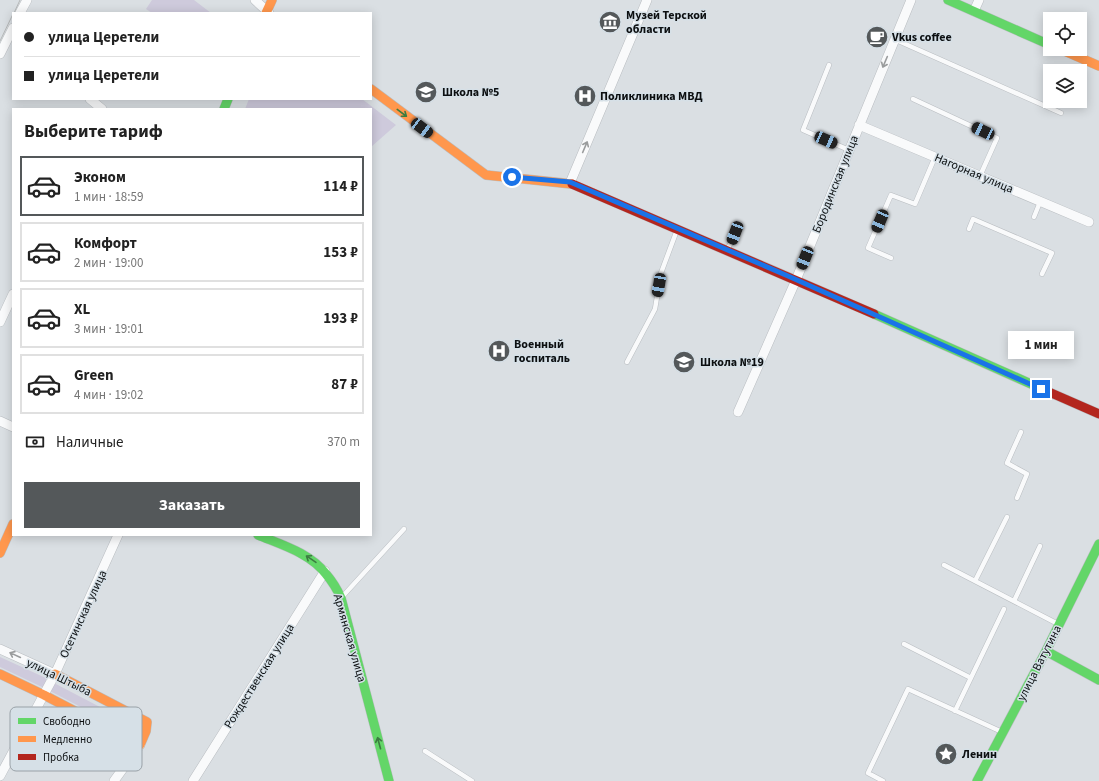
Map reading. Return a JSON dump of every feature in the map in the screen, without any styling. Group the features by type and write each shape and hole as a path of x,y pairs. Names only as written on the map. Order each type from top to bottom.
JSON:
{"street":[{"path":"21,12 27,0"},
{"path":"255,0 267,12 272,0"},
{"path":"570,182 647,0"},
{"name":"Бородинская улица","path":"738,412 796,280 911,0"},
{"path":"948,0 1043,42"},
{"path":"974,11 979,0"},
{"path":"0,54 12,32"},
{"path":"1076,56 1099,66"},
{"path":"372,90 486,175 570,182 1099,414"},
{"path":"91,100 101,108"},
{"name":"Нагорная улица","path":"859,124 1089,222"},
{"path":"0,322 12,296"},
{"path":"0,421 12,427"},
{"path":"0,553 12,526"},
{"name":"Осетинская улица","path":"37,707 55,674 118,536"},
{"name":"Армянская улица","path":"260,536 303,554 318,564 325,571 335,586 341,598 388,781"},
{"name":"улица Ватутина","path":"977,781 1046,651 1099,544"},
{"name":"Рождественская улица","path":"193,781 325,571"},
{"name":"улица Штыба","path":"0,649 55,674 118,707"},
{"path":"1046,651 1099,680"},
{"name":"улица Штыба","path":"0,674 67,707"},
{"name":"улица Штыба","path":"142,719 147,722 148,726 142,741"},
{"name":"Осетинская улица","path":"0,776 10,758"},
{"path":"114,781 121,771"}],"lane":[{"path":"894,39 1061,113"},
{"path":"829,65 803,130 849,150"},
{"path":"913,99 997,138 980,176"},
{"path":"891,258 868,248 891,195 915,204 935,157"},
{"path":"1034,217 1040,202"},
{"path":"969,229 973,219 1025,239 1052,253 1042,274"},
{"path":"728,250 738,224"},
{"path":"627,362 655,309 661,273 677,229"},
{"path":"1016,498 1028,474 1007,463 1021,432"},
{"path":"976,582 1006,518"},
{"path":"341,598 404,529"},
{"path":"1014,601 1040,546"},
{"path":"944,565 1059,624"},
{"path":"955,711 1004,609"},
{"path":"904,644 971,678"},
{"path":"883,781 868,773 908,689 1003,732"},
{"path":"426,751 472,781"}],"shaded area":[{"path":"152,0 194,0 210,12 150,12 146,9"},
{"path":"249,100 363,100 396,125 372,146 372,108 245,108"},
{"path":"0,657 48,679 44,688 0,667"},
{"path":"54,683 100,707 81,707 50,691"}],"tram line":[{"path":"14,12 20,0"},
{"path":"0,41 12,16"}],"traffic: fast":[{"path":"948,0 1043,42"},
{"path":"224,108 228,100"},
{"path":"874,314 1049,392"},
{"path":"261,536 295,550 312,560 326,574 338,591 389,781"},
{"path":"977,781 1046,651 1099,544"},
{"path":"1046,651 1099,680"}],"traffic: slow":[{"path":"266,12 272,0"},
{"path":"1076,56 1099,66"},
{"path":"372,90 486,175 572,184"},
{"path":"0,553 12,526"},
{"path":"0,674 67,707"},
{"path":"55,674 118,707"},
{"path":"142,719 147,722 146,731 142,740"}],"traffic: jam":[{"path":"572,184 874,314"},
{"path":"1049,392 1099,414"}],"place":[{"name":"Музей Терской области","path":"610,22"},
{"name":"Vkus coffee","path":"877,37"},
{"name":"Школа №5","path":"426,92"},
{"name":"Поликлиника МВД","path":"585,96"},
{"name":"Военный госпиталь","path":"499,351"},
{"name":"Школа №19","path":"684,362"},
{"name":"Ленин","path":"946,754"}],"route":[{"path":"512,177 570,182 788,276 1041,389"}]}
